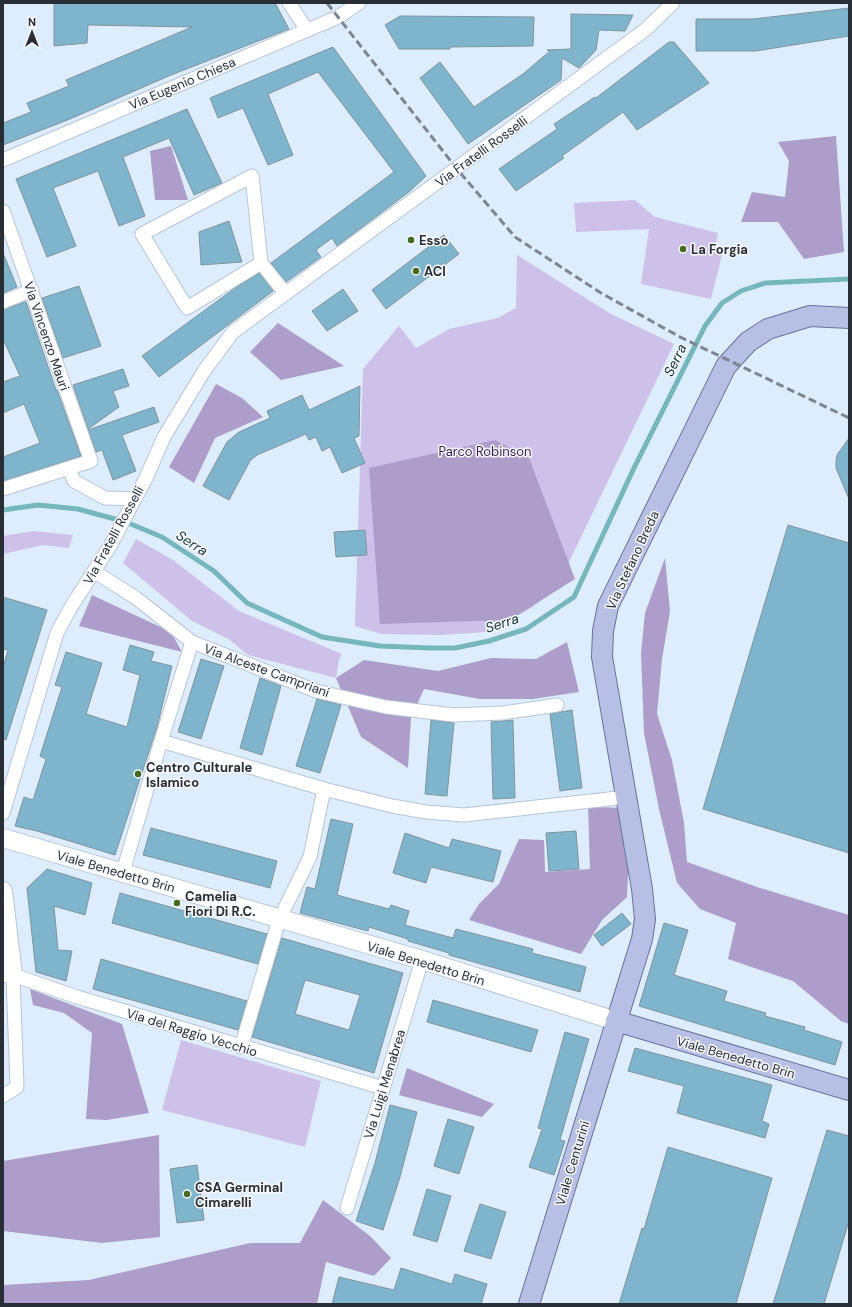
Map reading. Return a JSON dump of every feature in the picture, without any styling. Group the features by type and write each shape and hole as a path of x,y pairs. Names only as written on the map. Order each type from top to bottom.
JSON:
{"main road":[{"name":"Via Stefano Breda","path":"616,1021 642,939 645,919 644,900 602,657 603,631 608,606 726,366 748,342 768,329 810,316 849,318"},
{"name":"Viale Benedetto Brin","path":"616,1021 849,1090"},
{"name":"Viale Centurini","path":"529,1304 616,1021"}],"street":[{"path":"289,3 307,30"},
{"name":"Via Eugenio Chiesa","path":"3,160 338,17 360,3"},
{"name":"Via Fratelli Rosselli","path":"3,813 57,633 71,606 95,572 110,546 164,437 208,366 233,332 645,30 673,3"},
{"path":"261,263 187,308 142,234 252,176 261,263 286,294"},
{"name":"Via Vincenzo Mauri","path":"3,211 91,461 69,468"},
{"path":"3,302 32,290"},
{"path":"3,489 69,468 74,481 105,498 132,504"},
{"name":"Via Alceste Campriani","path":"95,572 136,598 192,642 316,691 386,706 454,715 503,713 557,705"},
{"path":"123,872 161,741 192,642"},
{"path":"161,741 324,789 392,806 426,812 464,815 627,797"},
{"path":"240,1047 279,920 310,857 324,789"},
{"name":"Viale Benedetto Brin","path":"3,838 123,872 279,920 422,960 616,1021"},
{"path":"3,891 17,1087 3,1096"},
{"name":"Via Luigi Menabrea","path":"347,1208 422,960"},
{"name":"Via del Raggio Vecchio","path":"8,973 77,998 383,1088"}],"green space":[{"path":"836,136 844,252 804,259 778,222 741,222 752,192 785,197 789,161 778,142"},
{"path":"171,146 188,200 155,200 150,151"},
{"name":"La Forgia","path":"635,200 655,217 718,233 716,243 722,255 711,299 641,284 649,229 576,232 574,203"},
{"name":"Parco Robinson","path":"517,255 611,314 674,344 556,589 531,608 487,632 441,635 381,634 355,626 363,369 399,326 416,348 449,329 498,318 516,308"},
{"path":"278,323 344,366 281,380 250,352"},
{"path":"216,384 242,398 263,417 215,438 194,483 169,467"},
{"path":"495,440 529,458 575,579 510,620 380,624 369,468"},
{"path":"33,531 73,535 69,548 43,545 3,554 3,536"},
{"path":"136,539 173,560 239,611 342,654 339,659 336,678 248,655 230,640 192,621 123,563"},
{"path":"665,558 670,611 662,659 657,714 672,760 684,823 687,862 760,888 849,915 849,1024 841,1021 793,981 728,959 736,923 700,909 677,883 659,809 644,733 641,653 645,613"},
{"path":"92,595 171,632 182,652 79,626"},
{"path":"567,642 579,692 533,699 480,699 424,689 411,718 408,768 361,737 336,678 364,660 438,671 491,658 536,659"},
{"path":"588,807 631,808 627,897 602,920 581,954 469,920 479,904 499,884 519,839 544,840 545,872 590,869"},
{"path":"30,989 122,1024 149,1113 107,1120 86,1119 92,1033 64,1013 33,1005"},
{"path":"181,1040 321,1081 305,1147 162,1110"},
{"path":"407,1068 494,1104 482,1117 399,1095"},
{"path":"159,1135 160,1237 102,1243 3,1231 3,1161"},
{"path":"323,1200 370,1236 391,1258 374,1276 326,1262 317,1304 3,1304 3,1285 89,1280 250,1243 300,1243"}],"building":[{"path":"54,3 275,3 289,29 171,75 70,119 3,145 3,123 31,112 27,103 69,86 66,80 192,27 88,25 87,43 54,46"},
{"path":"849,8 849,36 756,51 696,51 696,19 753,19"},
{"path":"571,14 633,15 625,31 599,30 596,50 579,68 562,58 561,80 468,144 420,78 440,62 474,107 523,74 550,51 547,50 571,49"},
{"path":"400,16 534,17 533,46 399,49 385,25"},
{"path":"669,42 674,42 709,83 637,130 623,112 562,156 564,158 516,191 499,169 557,129 554,124 595,97 596,98"},
{"path":"333,47 426,176 410,191 337,246 332,238 316,250 321,257 286,282 271,263 394,172 318,72 268,94 293,155 268,165 243,108 218,118 210,98"},
{"path":"187,109 222,183 194,195 169,138 123,157 145,216 119,226 98,171 53,188 76,246 47,257 16,179"},
{"path":"229,221 242,262 201,265 199,232"},
{"name":"ACI","path":"444,235 459,254 386,309 372,290"},
{"path":"3,253 17,287 3,293"},
{"path":"259,273 273,291 159,377 142,356 238,286"},
{"path":"79,286 101,346 63,358 42,298"},
{"path":"343,289 358,311 327,331 312,311"},
{"path":"25,302 81,456 3,481 3,457 40,443 24,404 3,413 3,382 20,376 3,339 3,310"},
{"path":"123,369 129,386 113,391 119,407 88,429 73,385"},
{"path":"360,386 359,436 354,438 365,463 342,473 330,447 322,451 316,437 309,440 306,434 257,455 250,461 229,500 203,486 227,442 239,432 270,418 267,411 302,395 309,410"},
{"path":"154,407 159,422 122,435 136,471 113,480 102,450 96,452 88,430"},
{"path":"849,438 849,499 836,468 836,461 837,455"},
{"path":"788,525 849,543 849,853 703,809"},
{"path":"365,530 367,555 336,557 334,532"},
{"path":"3,597 47,610 6,740 3,739 3,667 8,650 3,649"},
{"path":"130,645 154,652 151,661 172,666 157,727 115,855 37,831 15,826 24,797 33,800 46,759 40,756 62,687 55,685 66,652 102,663 86,714 127,727 140,675 123,670"},
{"path":"201,659 224,666 201,739 178,732"},
{"path":"260,678 281,686 262,755 240,748"},
{"path":"317,699 341,705 320,773 296,766"},
{"path":"572,710 582,788 560,791 550,714"},
{"path":"431,720 454,723 447,796 425,794"},
{"path":"513,720 515,798 493,799 491,722"},
{"path":"331,819 353,824 337,895 389,909 391,905 409,911 405,925 453,938 456,929 533,949 532,953 586,967 580,992 449,955 449,953 408,941 408,939 369,927 368,931 300,913 307,887 315,889"},
{"path":"151,828 277,861 270,888 143,855"},
{"path":"576,831 579,869 549,871 546,833"},
{"path":"405,833 449,848 452,839 501,851 493,882 431,867 426,883 393,873"},
{"path":"47,869 92,883 85,915 54,906 58,950 72,951 66,981 36,972 27,888"},
{"path":"120,893 267,934 258,964 112,923"},
{"path":"622,913 631,924 602,946 594,935"},
{"path":"664,923 688,930 674,975 727,991 724,1001 766,1013 765,1016 805,1027 804,1030 842,1042 835,1065 639,1006"},
{"path":"282,938 403,973 374,1073 252,1037","holes":["305,980 360,995 349,1030 295,1014"]},
{"path":"101,959 247,1001 238,1030 93,989"},
{"path":"433,1000 538,1030 531,1052 427,1022"},
{"path":"565,1032 589,1039 560,1140 565,1141 554,1175 529,1167 542,1129 538,1128"},
{"path":"635,1048 772,1085 762,1121 769,1124 765,1138 677,1113 684,1086 628,1071"},
{"path":"390,1105 417,1112 400,1177 383,1230 356,1221 375,1163"},
{"path":"448,1119 474,1127 459,1174 434,1166"},
{"path":"827,1130 849,1136 849,1221 824,1304 773,1304"},
{"path":"668,1147 772,1178 736,1304 619,1304 642,1228 644,1229"},
{"name":"CSA Germinal Cimarelli","path":"197,1165 204,1220 177,1223 170,1169"},
{"path":"427,1189 451,1196 437,1242 413,1235"},
{"path":"480,1204 506,1212 491,1259 464,1251"},
{"path":"401,1268 452,1284 455,1274 487,1284 481,1304 332,1304 339,1277 394,1290"}],"waterway":[{"name":"Serra","path":"3,510 38,505 78,509 126,522 162,537 214,571 247,603 322,637 380,646 431,648 455,648 489,641 526,629 574,597 634,468 705,326 722,303 741,291 765,283 849,279"}],"railway":[{"path":"327,3 457,169 515,237 601,293 680,337 849,418"}],"place":[{"name":"Esso","path":"411,240"},
{"name":"La Forgia","path":"683,249"},
{"name":"ACI","path":"416,271"},
{"name":"Centro Culturale Islamico","path":"138,774"},
{"name":"Camelia Fiori Di R.C.","path":"177,903"},
{"name":"CSA Germinal Cimarelli","path":"187,1194"}]}
